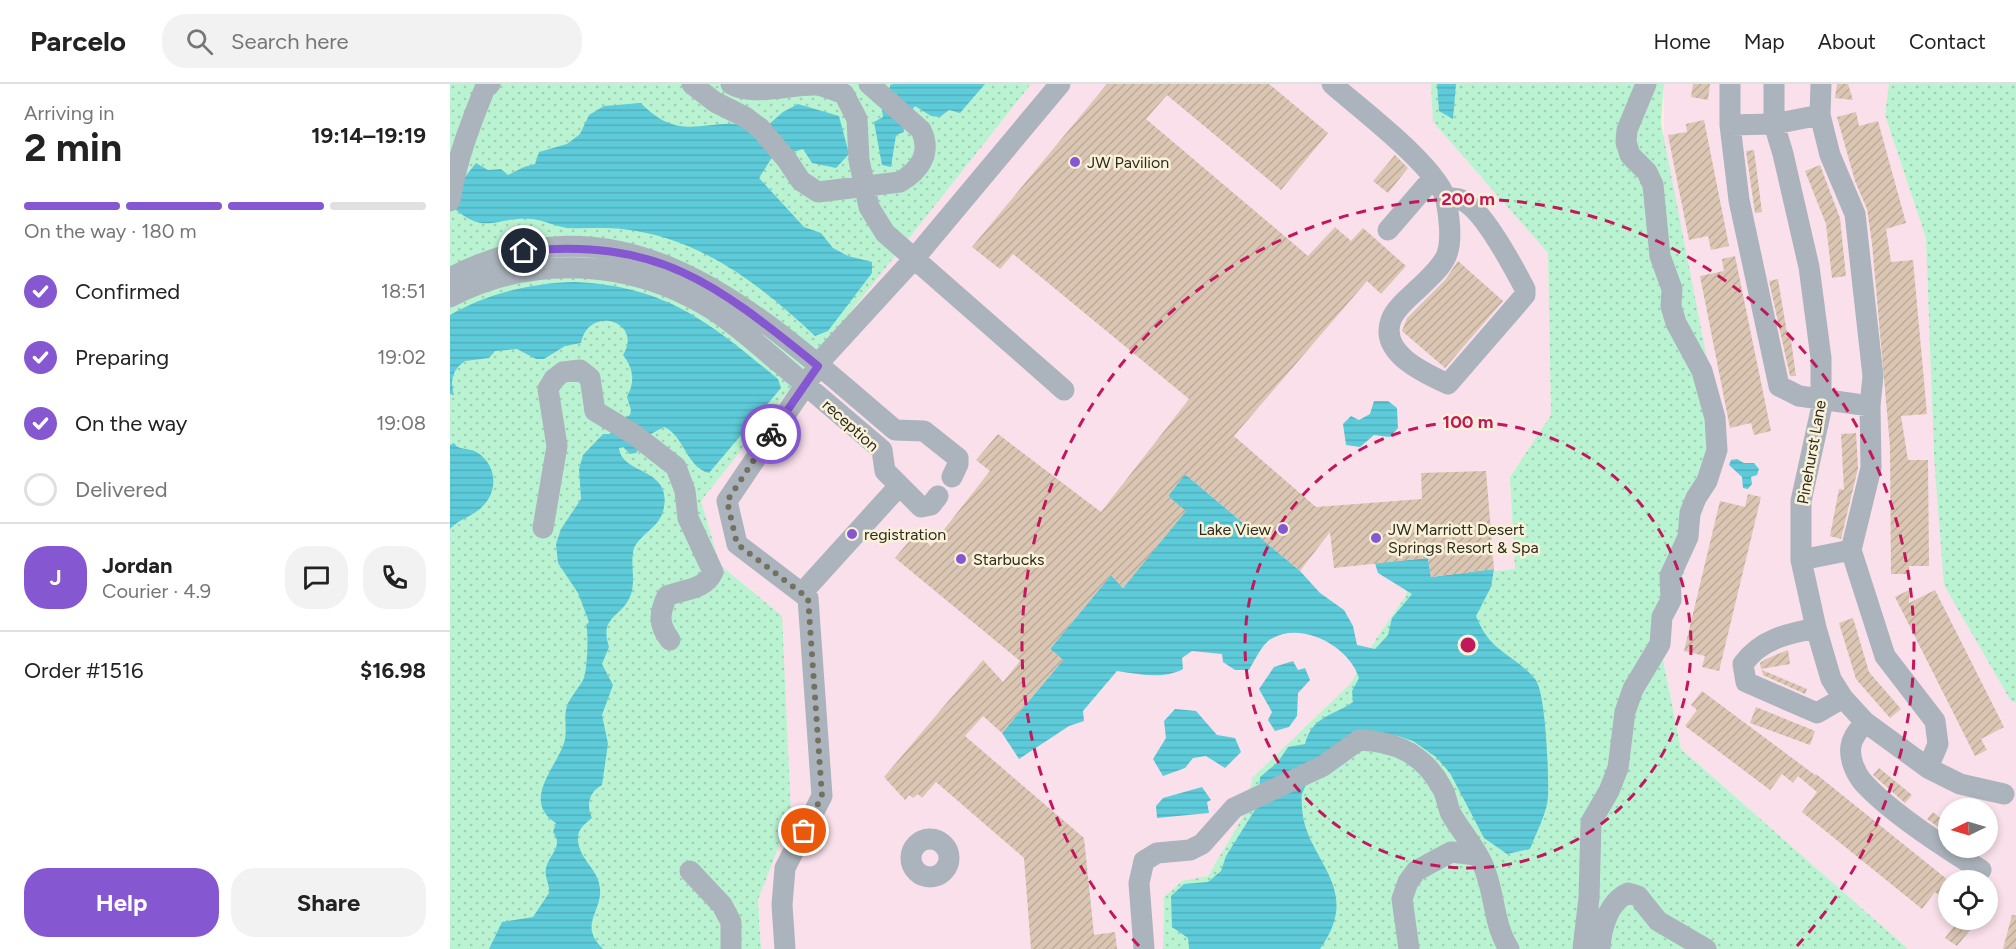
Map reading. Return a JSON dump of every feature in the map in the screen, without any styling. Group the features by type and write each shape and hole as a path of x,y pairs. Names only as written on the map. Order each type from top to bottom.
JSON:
{"street":[{"path":"450,201 459,154 469,136 485,88 490,84"},
{"path":"692,84 715,102 745,117 760,128 787,160 801,182 818,192 900,182 911,175 925,157 926,139 921,130 869,84"},
{"path":"731,84 751,89 779,85 817,85 844,89 857,119 859,160 868,207 885,233 913,260 1064,390"},
{"path":"785,949 782,905 785,868 822,796 808,598 737,544 727,501 818,366 913,260 1060,84"},
{"path":"1332,84 1416,156 1445,198 1449,230 1447,255 1434,274 1392,318 1389,332 1390,342 1416,369 1448,384 1525,295 1525,289 1505,252 1480,215 1461,199 1445,198"},
{"path":"1583,949 1589,898 1591,822 1609,791 1618,768 1626,712 1633,689 1660,644 1662,617 1671,600 1670,576 1688,537 1690,513 1707,481 1717,450 1715,418 1702,371 1676,323 1671,306 1672,289 1660,256 1653,185 1647,172 1630,155 1626,142 1627,130 1646,84"},
{"path":"1730,84 1730,125 1739,200 1779,386 1799,396 1870,406"},
{"name":"Pinehurst Lane","path":"1774,84 1774,124 1784,154 1809,267 1821,358 1821,410 1801,501 1801,560 1816,628 1831,679 1843,698 1865,722 1928,768 1960,784 2004,794"},
{"path":"1821,84 1820,115 1830,156 1855,214 1873,376 1870,406 1871,468 1851,550 1885,656 1935,721 1938,744 1928,768"},
{"path":"1730,125 1774,124 1820,115"},
{"path":"1388,230 1432,179"},
{"name":"reception","path":"450,278 495,258 524,251 595,248 627,253 669,265 741,304 895,430 924,431 954,454 958,464 952,477"},
{"name":"reception","path":"450,297 495,278 536,268 580,267 637,275 684,293 711,309 805,384 882,450 885,471 921,507 931,505 938,496"},
{"path":"543,528 557,446 548,396 550,384 558,374 569,369 584,372 592,384 595,411 643,441 672,462 679,471 685,491 688,518 713,572 709,581 702,586 667,596 660,611 661,628 670,640"},
{"path":"882,450 895,430"},
{"path":"802,593 899,486"},
{"path":"1801,560 1851,550"},
{"path":"1816,628 1780,636 1753,650 1743,664 1746,682 1817,713 1843,698"},
{"path":"1865,722 1853,738 1850,747 1853,764 1863,781 1919,827 1981,870"},
{"path":"1144,943 1139,883 1144,861 1157,853 1190,850 1202,844 1227,814 1247,801 1323,766 1359,741 1398,745 1417,757 1435,775 1444,791 1450,812 1483,864 1502,936 1509,949"},
{"path":"1409,949 1402,899 1408,882 1416,871 1451,852 1476,855"},
{"path":"690,871 722,905 731,922 732,949"},
{"path":"1599,949 1600,934 1608,914 1621,896 1628,893 1638,896 1658,921 1706,949"}],"shaded area":[{"path":"1031,84 1431,84 1434,123 1548,253 1551,415 1510,477 1515,569 1411,580 1405,597 1376,639 1351,683 1252,778 1248,808 1208,876 1182,881 1164,897 1163,949 761,949 758,900 791,815 700,501"},
{"path":"1664,84 1889,84 1885,115 1926,238 1934,456 2011,701 2016,703 2016,949 1908,949 1681,749 1661,650"}],"green space":[{"path":"450,84 1031,84 701,501 720,565 782,616 791,815 758,900 761,949 450,949"},
{"path":"1431,84 1664,84 1661,123 1714,395 1715,469 1661,650 1681,749 1908,949 1163,949 1164,897 1182,881 1208,876 1248,808 1252,778 1351,683 1376,639 1405,597 1411,580 1515,569 1510,477 1551,415 1548,253 1433,122"},
{"path":"1889,84 2016,84 2016,703 2011,701 1944,585 1934,456 1926,238 1885,115"}],"water":[{"path":"985,84 960,113 949,110 940,117 931,116 915,106 903,121 904,132 896,135 891,167 882,165 874,122 883,117 882,110 888,108 890,85"},
{"path":"1437,84 1456,84 1453,119 1439,111"},
{"path":"641,103 657,117 673,124 687,127 730,124 745,126 760,132 783,112 798,104 839,116 849,154 836,168 812,163 803,149 771,159 759,178 804,227 821,233 833,248 848,256 872,262 872,273 828,331 815,336 750,281 727,266 677,242 622,229 567,228 531,219 481,223 462,215 450,205 457,187 476,163 488,170 501,169 508,175 535,164 539,152 567,144 580,134 589,115 604,106"},
{"path":"575,282 636,291 686,311 754,359 778,379 781,388 709,473 701,470 695,464 671,431 664,427 649,435 636,453 630,454 623,447 619,448 622,457 628,463 654,478 660,485 664,494 664,507 656,524 634,548 632,591 629,600 607,628 609,647 602,664 613,685 602,715 608,744 602,785 594,791 590,799 589,808 592,818 582,827 578,836 579,847 599,882 600,897 593,919 592,933 603,949 489,949 502,922 533,917 549,893 546,871 557,842 553,832 556,823 546,814 541,805 541,795 564,743 567,706 584,678 587,652 586,625 589,622 578,593 558,563 556,544 561,529 581,499 579,469 583,455 603,434 610,434 619,421 630,415 631,410 627,397 632,376 623,355 628,343 626,334 621,326 603,321 594,324 586,331 581,343 565,346 544,359 536,359 517,349 495,351 489,358 465,361 455,372 452,380 454,395 450,394 450,315 479,301 510,291 542,284"},
{"path":"1374,401 1388,401 1397,408 1398,428 1390,437 1374,435 1360,447 1346,445 1343,424 1351,416 1359,420 1370,414"},
{"path":"454,443 458,447 475,451 485,459 492,472 493,487 487,502 481,508 450,529 450,445"},
{"path":"1737,459 1744,463 1754,463 1759,469 1757,475 1751,477 1752,484 1748,489 1743,488 1742,477 1729,465 1731,460"},
{"path":"1185,474 1300,571 1320,593 1344,610 1353,626 1357,645 1375,649 1388,635 1392,618 1412,594 1378,573 1375,563 1428,558 1431,577 1494,569 1491,587 1476,616 1482,629 1495,646 1535,679 1542,700 1548,797 1530,849 1507,854 1484,838 1450,773 1436,757 1413,741 1398,736 1356,731 1318,767 1302,795 1305,826 1335,890 1336,908 1332,927 1320,949 1189,949 1188,938 1172,927 1171,896 1184,884 1208,882 1221,871 1226,856 1258,805 1260,777 1278,762 1288,747 1305,744 1308,735 1318,722 1353,702 1352,691 1359,678 1346,656 1323,640 1297,633 1283,634 1268,641 1249,670 1235,670 1223,662 1222,654 1192,651 1182,658 1183,669 1175,672 1151,675 1117,671 1083,711 1084,721 1069,726 1019,759 1002,733 1063,660 1050,649 1111,575 1123,588 1185,511 1168,496"},
{"path":"1293,661 1298,670 1305,668 1310,680 1298,693 1297,716 1289,727 1275,731 1268,720 1272,712 1259,689 1274,667"},
{"path":"1175,709 1196,711 1217,735 1235,738 1241,752 1225,768 1206,756 1193,758 1185,768 1163,776 1153,759 1166,738 1164,721"},
{"path":"1202,787 1211,800 1207,802 1209,813 1157,818 1156,806 1163,798"}],"building":[{"name":"JW Marriott Desert Springs Resort & Spa","path":"1107,84 1269,84 1328,133 1281,190 1167,95 1146,119 1308,256 1335,227 1351,241 1363,228 1406,266 1381,294 1367,281 1234,436 1316,507 1422,499 1421,473 1486,471 1494,569 1431,577 1428,558 1334,568 1330,532 1300,571 1185,474 1168,496 1186,511 1123,588 1111,575 1050,649 1063,660 1002,733 983,716 965,736 1084,838 1094,935 1115,932 1117,949 1031,949 1024,858 936,782 922,798 918,794 913,798 909,795 905,800 884,777 983,660 1003,682 1020,661 895,558 916,533 931,546 990,471 976,460 998,434 1101,512 1189,399 1013,254 1000,269 972,247"},
{"path":"1693,84 1710,84 1708,100 1691,97"},
{"path":"1837,84 1848,84 1853,100 1835,98"},
{"path":"1856,112 1859,126 1878,121 1906,223 1886,229 1891,262 1913,260 1927,414 1901,416 1908,460 1928,460 1929,566 1909,566 1909,574 1891,574 1890,446 1872,243 1867,209 1855,181 1837,117"},
{"path":"1704,120 1729,246 1711,250 1708,236 1689,240 1668,135 1687,132 1686,124"},
{"path":"1754,150 1762,212 1755,213 1746,151"},
{"path":"1395,155 1408,168 1388,193 1373,181"},
{"path":"1820,165 1840,218 1846,276 1832,278 1826,224 1805,171"},
{"path":"1735,256 1771,431 1754,435 1751,423 1730,428 1700,276 1724,271 1722,259"},
{"path":"1458,261 1503,301 1445,368 1402,331 1407,318 1445,280"},
{"path":"1778,279 1787,333 1790,333 1796,376 1790,376 1769,281"},
{"path":"1856,433 1858,468 1841,539 1830,536 1839,489 1844,490 1841,434"},
{"path":"1748,494 1761,497 1719,671 1702,667 1705,656 1684,651 1720,501 1745,507"},
{"path":"1909,590 1909,603 1935,590 2004,727 1981,739 1987,750 1975,756 1895,597"},
{"path":"1853,618 1869,672 1901,709 1890,718 1856,679 1839,623"},
{"path":"1788,650 1790,664 1761,669 1760,663"},
{"path":"1762,670 1807,689 1805,694 1763,675"},
{"path":"1702,691 1816,774 1938,872 1938,894 1935,892 1922,909 1802,812 1817,792 1798,776 1793,783 1782,774 1770,790 1685,726 1697,710 1691,705"},
{"path":"1756,707 1815,731 1810,745 1750,723"},
{"path":"1879,768 1912,795 1905,803 1873,775"},
{"path":"1933,812 1938,816 1938,827 1927,819"},
{"path":"2012,915 2016,915 2016,949 2003,949"},
{"path":"1951,930 1970,930 1957,946 1945,938"}],"way so far":[{"path":"771,434 727,501 737,544 808,598 822,796 804,831"}],"place":[{"name":"JW Pavilion","path":"1075,162"},
{"name":"Lake View","path":"1283,529"},
{"name":"registration","path":"852,534"},
{"name":"JW Marriott Desert Springs Resort & Spa","path":"1376,538"},
{"name":"Starbucks","path":"961,559"}],"route":[{"path":"524,251 559,247 595,248 627,253 669,265 741,304 818,366 771,434"}]}
